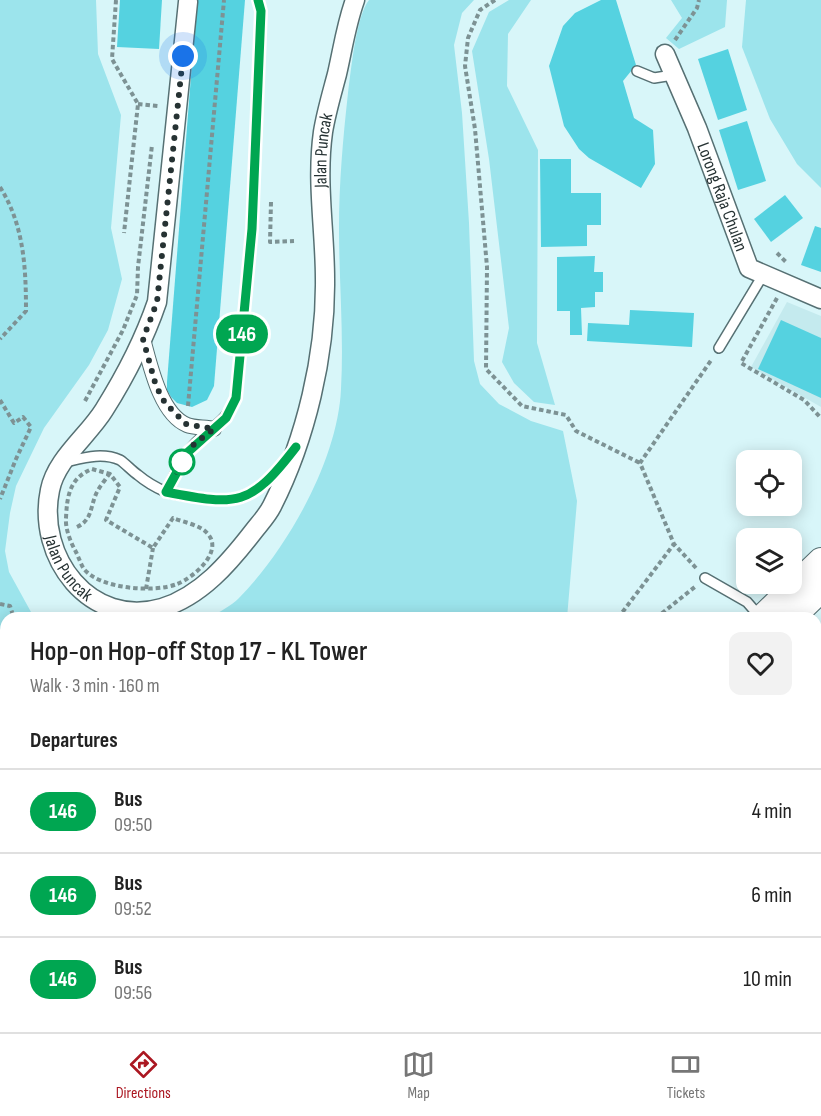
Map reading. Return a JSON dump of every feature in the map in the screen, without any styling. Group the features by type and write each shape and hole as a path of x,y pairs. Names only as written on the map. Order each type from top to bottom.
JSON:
{"main road":[{"path":"768,612 821,561"},
{"path":"797,612 821,588"}],"street":[{"name":"Jalan Puncak","path":"188,1 157,302 129,370 103,412 54,474 49,491 48,518 56,557 65,573 78,588 95,600 113,608 143,612 161,608 192,594 230,561 270,510 296,447 320,355 325,280 320,201 323,133 344,32 355,0"},
{"name":"Lorong Raja Chulan","path":"665,54 697,128 749,268 821,299"},
{"path":"143,339 156,386 165,403 186,424 214,429"}],"lane":[{"path":"166,492 188,452 194,444 226,418 236,398 252,229 261,11 259,0"},
{"path":"637,71 654,78 673,75"},
{"path":"720,348 763,275"},
{"path":"63,463 98,455 120,460 140,477 166,492 214,501 248,496 258,490 277,472 296,447"},
{"path":"705,578 747,602 756,612"}],"path":[{"path":"116,0 112,59 138,104 124,233"},
{"path":"190,390 224,0"},
{"path":"495,0 480,10 468,38 465,66 475,129 488,267 486,369 522,406 566,415 576,431 640,462 675,544 705,578 663,612"},
{"path":"665,54 697,8 699,0"},
{"path":"138,104 158,106 156,117"},
{"path":"83,405 123,330 137,295 138,267 153,140"},
{"path":"0,187 21,235 26,273 26,311 0,339"},
{"path":"271,202 270,242 294,241"},
{"path":"778,294 741,363 804,400 821,418"},
{"path":"640,462 720,348"},
{"path":"0,400 14,423 23,417 31,427 0,500"},
{"path":"77,527 85,523 91,513 96,493 120,460"},
{"path":"146,589 153,548 173,518 201,529 212,541 206,563 176,584 146,589 114,585 85,570 71,542 65,519 71,486 81,474 92,469 110,474 120,487 106,520 153,548"},
{"path":"623,612 675,544"},
{"path":"0,604 10,606 12,612"}],"shaded area":[{"path":"0,0 96,0 98,54 121,115 111,228 122,279 108,330 89,365 44,428 16,486 5,551 9,572 31,612 0,612"},
{"path":"369,0 474,0 462,13 454,45 462,113 469,223 474,361 480,384 499,404 531,421 563,431 577,501 568,612 219,612 239,598 257,578 292,528 320,473 338,416 342,349 339,229 343,144 355,44 364,8"},
{"path":"509,0 531,0 508,34 507,86 538,150 537,343 555,405 534,402 514,383 502,362 509,328 489,159 472,51 489,12"},
{"path":"671,0 727,0 725,27 679,49 666,38 682,18"},
{"path":"746,0 821,0 821,188 797,164 770,119 742,47"},
{"path":"787,302 821,316 821,407 751,367"}],"building":[{"path":"120,0 162,0 159,49 117,47"},
{"path":"197,0 245,0 214,386 207,400 192,407 177,403 171,397 167,390 167,382"},
{"path":"601,0 616,0 636,65 623,81 634,118 653,130 655,164 641,188 589,158 579,149 564,126 549,66 563,26 575,13"},
{"path":"728,49 747,110 718,120 698,59"},
{"path":"747,121 766,181 738,190 719,130"},
{"path":"540,159 571,159 571,193 601,193 601,225 587,225 587,246 541,247"},
{"path":"785,195 803,218 771,242 754,219"},
{"path":"815,226 821,228 821,272 801,265"},
{"path":"595,256 594,272 603,272 603,292 595,292 595,307 581,308 582,335 570,335 570,311 557,311 557,257"},
{"path":"630,310 694,313 692,347 587,341 588,323 629,325"},
{"path":"781,320 821,338 821,398 758,369"}],"bus line":[{"name":"146","path":"258,0 261,11 252,229 236,398 226,418 194,444 188,452 166,492 214,501 248,496 277,472 296,447"}],"route":[{"path":"182,462 177,472 194,444 214,429 186,424 165,403 156,386 143,339 157,302 183,56"}]}
